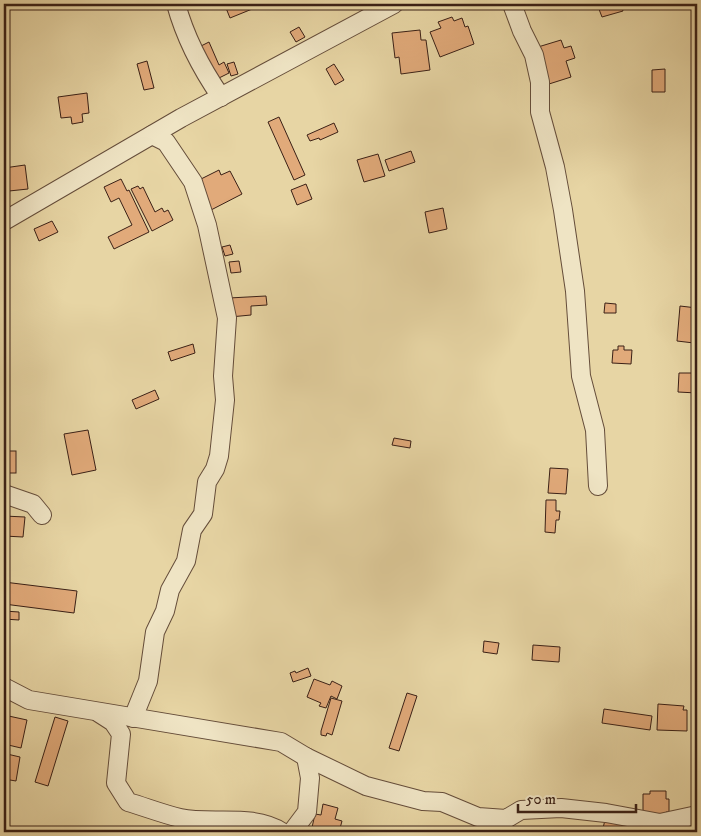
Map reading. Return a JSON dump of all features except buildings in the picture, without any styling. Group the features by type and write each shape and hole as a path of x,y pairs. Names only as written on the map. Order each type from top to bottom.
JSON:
{"street":[{"path":"176,4 181,24 207,77 220,97"},
{"path":"4,221 161,135 220,97 394,4"},
{"path":"512,4 522,31 534,55 540,82 540,112 555,167 575,291 580,376 595,430 598,486"},
{"path":"161,135 193,182 207,225 223,291 227,318 223,376 225,400 219,456 215,469 207,482 203,514 192,530 186,561 170,590 165,611 155,632 148,681 136,718 121,734 116,783 128,802 180,818 207,822 241,820 282,832"},
{"path":"4,494 33,504 42,515"},
{"path":"4,688 29,700 281,742 306,757 366,786 423,801 442,802 478,816 493,819 506,819 521,810 561,808 606,813 660,823 697,815"},
{"path":"98,713 113,722 121,734"},
{"path":"292,832 308,812 310,778 306,757"}]}
